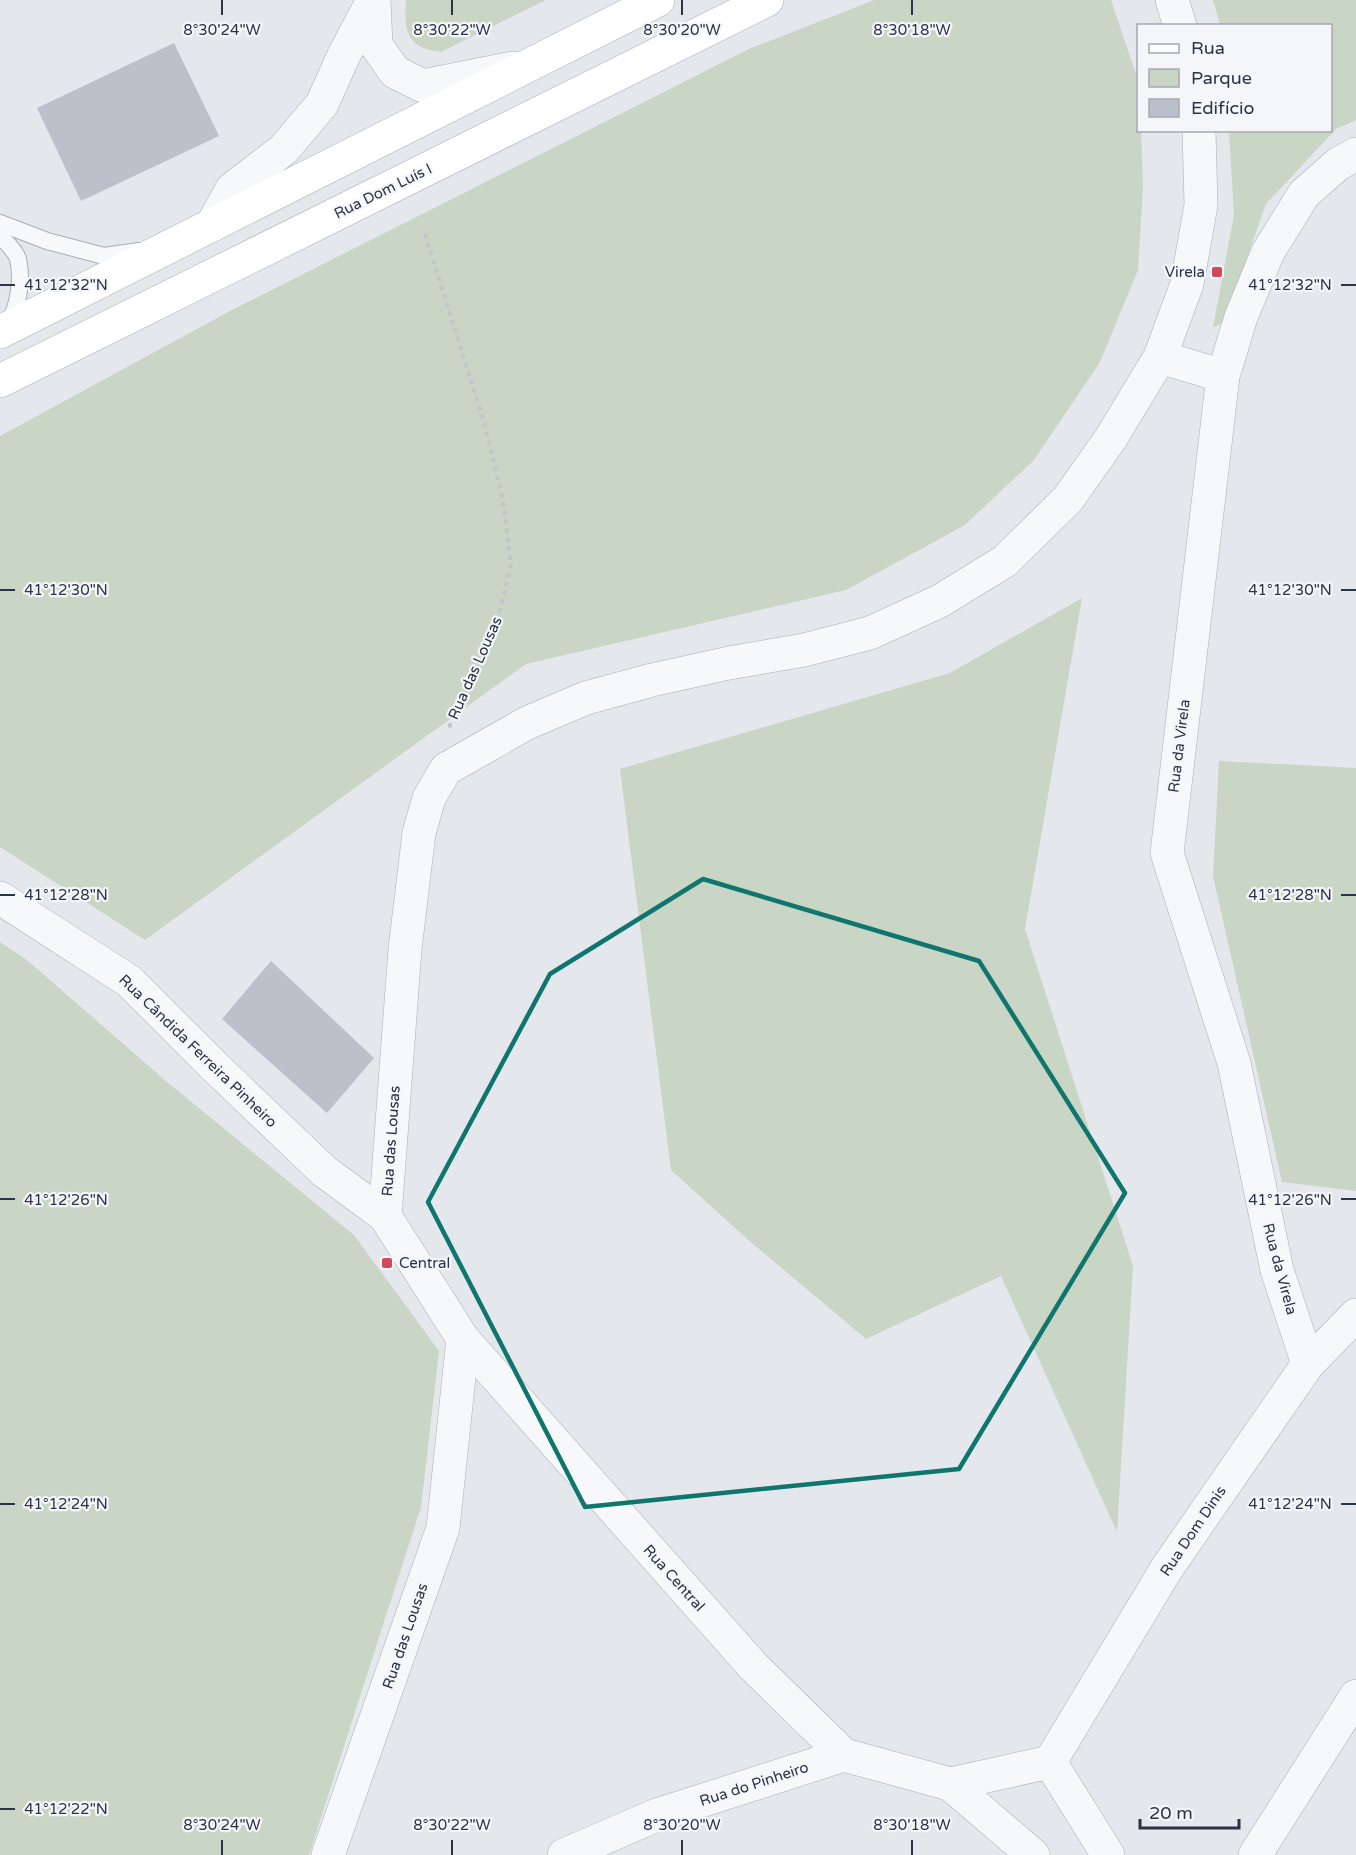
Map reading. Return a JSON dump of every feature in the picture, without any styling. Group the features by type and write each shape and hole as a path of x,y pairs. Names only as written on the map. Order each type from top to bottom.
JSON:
{"main road":[{"path":"3,330 658,0"},
{"name":"Rua Dom Luís I","path":"0,381 767,0"}],"street":[{"path":"374,0 376,45 395,72 423,86 529,65"},
{"path":"212,225 232,189 284,149 322,104 344,55 374,0"},
{"path":"1172,0 1179,24"},
{"path":"446,769 527,723 586,698 652,680 804,650 870,633 940,601 1005,561 1068,499 1111,438 1160,357 1187,284 1201,205 1199,132"},
{"name":"Rua da Virela","path":"1308,1364 1277,1270 1234,1063 1167,853 1223,376 1241,316 1268,252 1304,194 1338,164 1356,154"},
{"path":"1160,357 1223,376"},
{"name":"Rua das Lousas","path":"385,1216 405,949 420,833 429,798 446,769"},
{"name":"Rua Cândida Ferreira Pinheiro","path":"0,898 129,981 324,1171 385,1216"},
{"name":"Rua Central","path":"385,1216 463,1339 753,1666 844,1755 950,1784 1033,1855"},
{"name":"Rua Dom Dinis","path":"1050,1762 1167,1568 1308,1364 1356,1315"},
{"name":"Rua das Lousas","path":"328,1855 443,1528 463,1339"},
{"path":"1255,1855 1356,1696"},
{"name":"Rua do Pinheiro","path":"564,1855 657,1815 844,1755"},
{"path":"950,1784 1050,1762 1108,1855"}],"lane":[{"path":"0,222 47,241 104,256 167,248"},
{"path":"0,236 18,257 19,276 16,309 3,330"}],"path":[{"name":"Rua das Lousas","path":"425,234 484,423 503,501 511,565 497,622 450,722 446,769"}],"highlighted area":[{"path":"703,879 979,961 1125,1193 959,1469 585,1507 428,1202 550,974"}],"green space":[{"path":"406,0 546,0 441,52 420,47 414,42 407,29"},
{"path":"874,0 1111,0 1137,77 1137,132 1141,132 1143,188 1138,270 1100,362 1034,460 965,525 846,590 526,664 145,940 0,847 0,436 230,311 749,49"},
{"path":"1213,0 1356,0 1356,120 1336,129 1266,204 1224,323 1213,327 1234,215 1229,132 1332,132 1332,24 1220,24"},
{"path":"1082,598 1025,929 1133,1266 1117,1532 1001,1276 866,1339 746,1238 671,1170 620,769 950,673"},
{"path":"1219,761 1356,768 1356,1191 1282,1182 1213,876"},
{"path":"0,942 27,960 167,1082 354,1235 439,1351 421,1507 309,1855 0,1855"}],"building":[{"path":"174,43 219,136 81,201 37,108"},
{"path":"271,961 374,1058 327,1113 222,1019"}],"place":[{"name":"Virela","path":"1217,272"},
{"name":"Central","path":"387,1263"}]}
